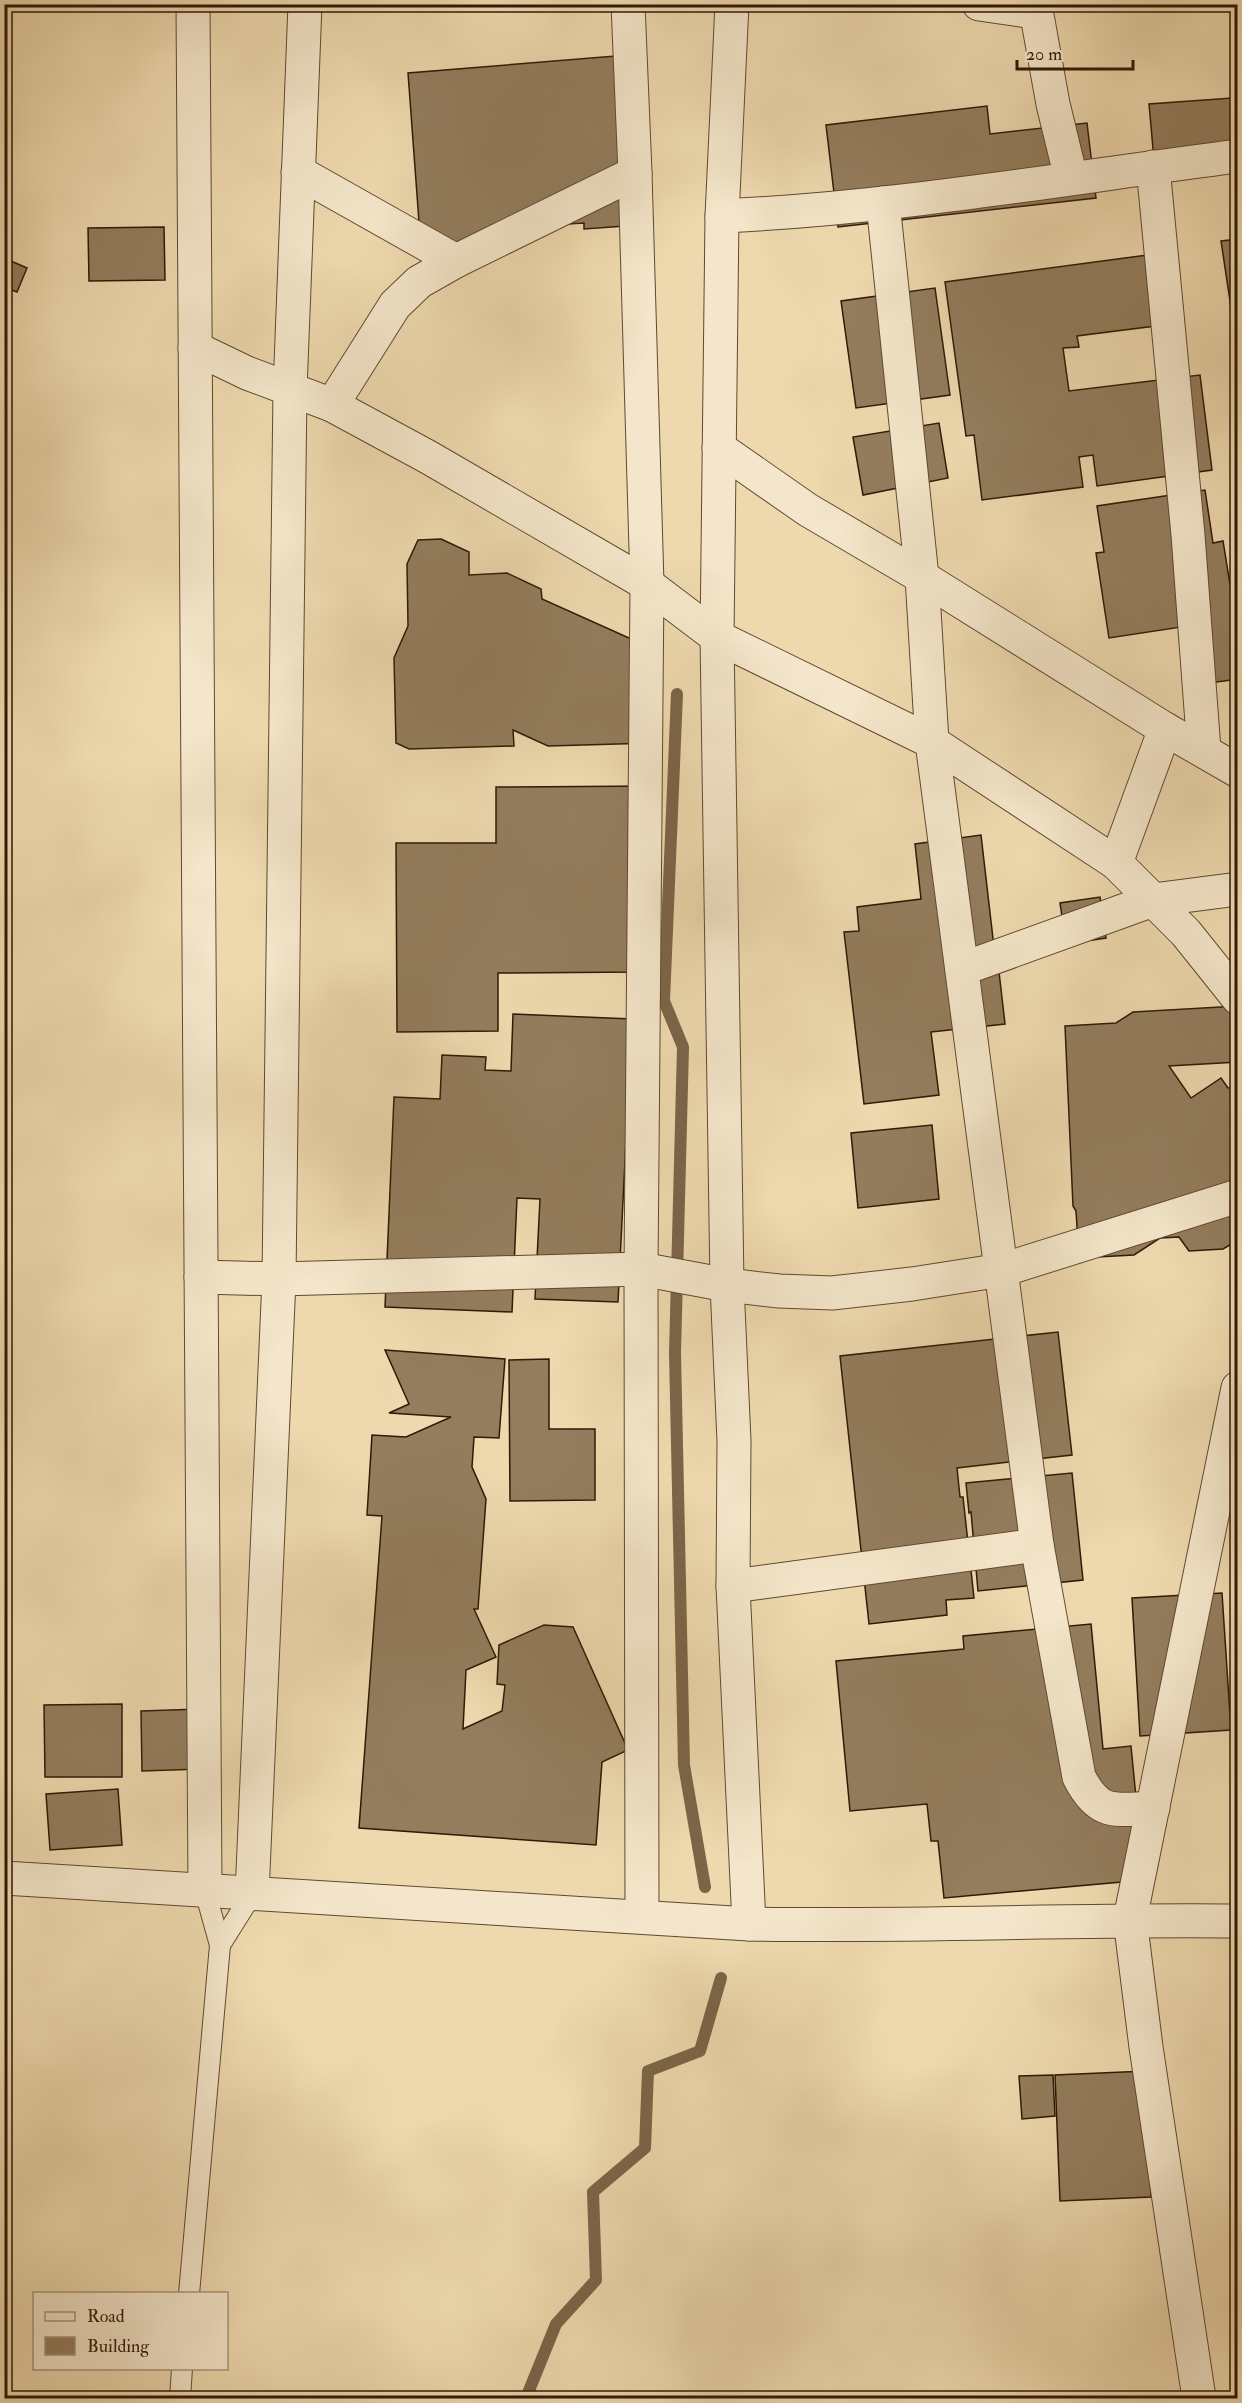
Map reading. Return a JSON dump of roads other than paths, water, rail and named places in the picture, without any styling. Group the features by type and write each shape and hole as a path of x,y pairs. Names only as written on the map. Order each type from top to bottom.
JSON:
{"street":[{"path":"193,4 205,1891"},
{"path":"252,1894 279,1279 290,390 305,4"},
{"path":"628,4 647,584 641,1269 642,1917"},
{"path":"732,4 722,216 717,637 727,1285 734,1442 733,1586 749,1924"},
{"path":"979,4 1035,8 1053,104 1071,178"},
{"path":"722,216 795,213 883,203 1238,156"},
{"path":"1153,167 1188,535 1204,750"},
{"path":"298,172 456,261"},
{"path":"332,405 395,305 419,282 456,261 635,173"},
{"path":"883,203 922,577 932,742 1037,1545 1079,1778 1088,1795 1100,1805 1114,1810 1153,1808"},
{"path":"195,348 247,373 332,405 428,457 647,584 717,637 932,742 1116,863 1186,933 1238,998"},
{"path":"719,448 808,510 922,577 1165,729 1238,771"},
{"path":"1116,863 1165,729"},
{"path":"962,969 1153,900 1238,889"},
{"path":"201,1277 279,1279 641,1269 727,1285 779,1291 832,1293 912,1284 1002,1270 1238,1196"},
{"path":"1199,2398 1146,2047 1130,1919 1238,1388"},
{"path":"733,1586 1037,1545"},
{"path":"4,1878 749,1924 856,1926 1130,1919 1238,1921"}],"lane":[{"path":"189,2292 220,1945 205,1891"},
{"path":"220,1945 252,1894"},
{"path":"180,2398 182,2370"}],"waterway":[{"path":"677,694 664,1001 683,1047 675,1353 684,1765 705,1887"},
{"path":"526,2398 556,2324 596,2280 593,2192 645,2148 648,2071 700,2051 721,1978"}]}
